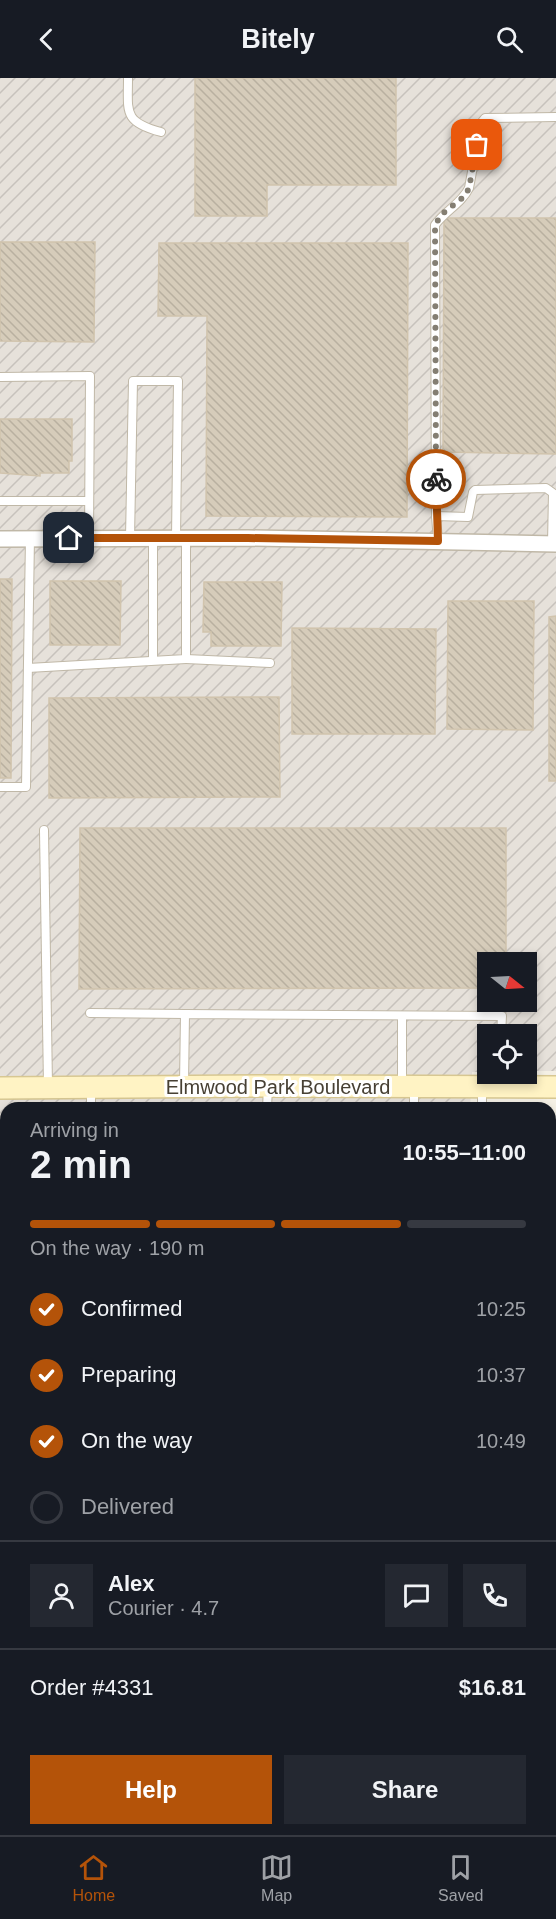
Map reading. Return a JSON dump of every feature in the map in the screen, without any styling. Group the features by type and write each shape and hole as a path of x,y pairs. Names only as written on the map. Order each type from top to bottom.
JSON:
{"street":[{"path":"0,539 181,538 554,544"},
{"name":"Elmwood Park Boulevard","path":"0,1088 48,1088 91,1098 184,1087 493,1085 556,1087"}],"lane":[{"path":"128,78 128,113 135,123 161,132"},
{"path":"438,541 435,225 442,214 465,196 469,188 481,123 485,118 556,117"},
{"path":"0,377 90,376 89,538"},
{"path":"130,538 133,381 178,381 186,659"},
{"path":"436,516 468,517 473,492 476,490 546,488 553,493 554,544"},
{"path":"0,501 89,501"},
{"path":"0,787 26,787 30,538"},
{"path":"153,538 153,660"},
{"path":"28,669 186,659 270,663"},
{"path":"44,830 48,1088"},
{"path":"90,1013 502,1016 502,1024"},
{"path":"184,1087 185,1014"},
{"path":"402,1016 408,1087 412,1102"},
{"path":"485,1102 493,1085"},
{"path":"267,1102 268,1086"}],"shaded area":[{"path":"0,78 556,78 556,1071 537,1071 537,1024 477,1024 477,1072 472,1072 470,1102 0,1102"}],"building":[{"path":"195,78 396,78 396,185 267,185 267,216 195,216"},
{"path":"444,218 556,218 556,454 443,452"},
{"path":"0,242 95,242 94,342 0,341"},
{"path":"159,243 408,243 407,517 206,516 207,316 158,316"},
{"path":"0,419 72,419 72,461 69,461 69,473 40,473 40,476 0,473"},
{"path":"0,579 12,579 11,778 0,778"},
{"path":"50,581 121,581 120,645 50,645"},
{"path":"204,582 282,582 281,646 211,646 211,632 203,632"},
{"path":"448,601 534,601 533,730 447,729"},
{"path":"556,616 556,781 549,781 549,617"},
{"path":"292,628 436,629 435,734 292,734"},
{"path":"279,697 280,797 49,798 49,698"},
{"path":"80,828 506,828 506,952 477,952 477,988 79,989"}],"way so far":[{"path":"436,479 435,225 442,214 465,196 469,188 477,145"}],"route":[{"path":"69,538 438,541 436,479"}]}
